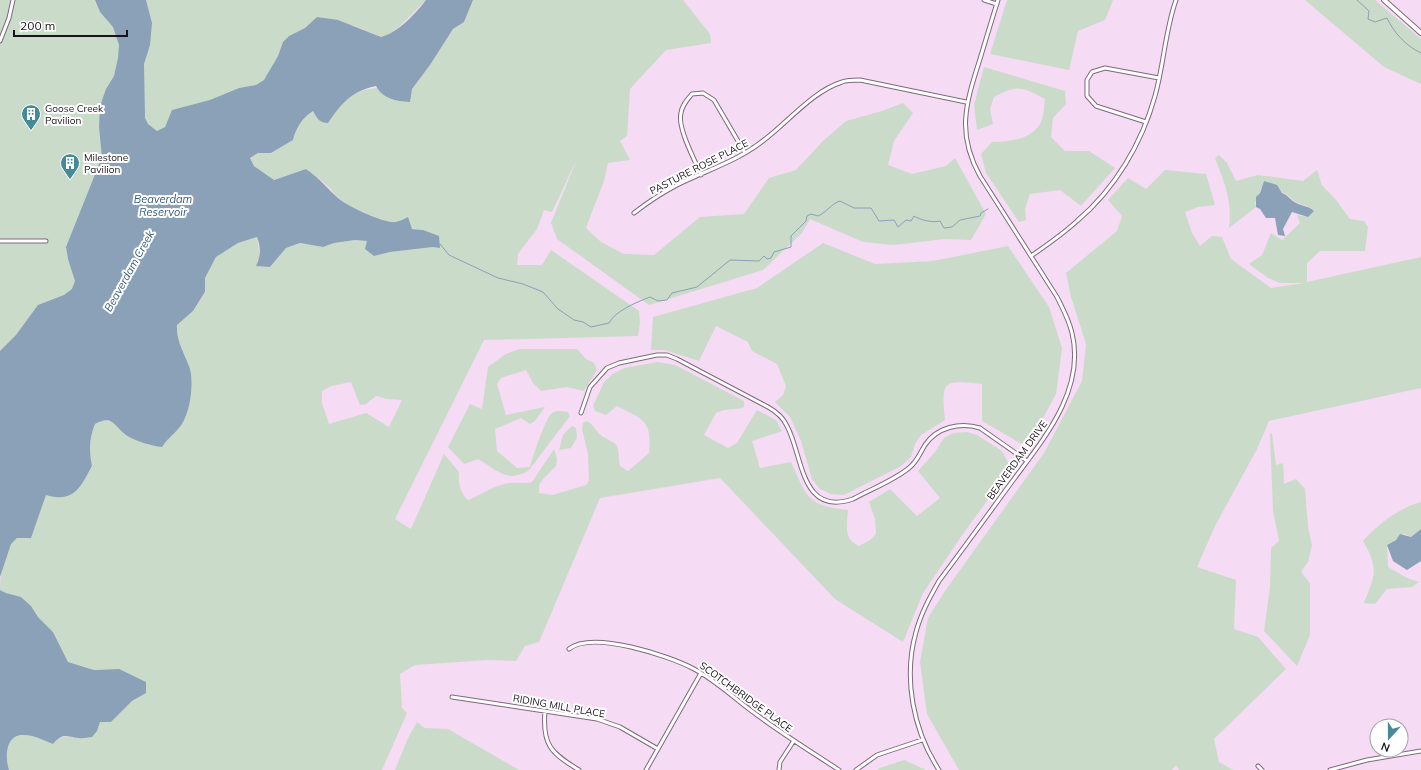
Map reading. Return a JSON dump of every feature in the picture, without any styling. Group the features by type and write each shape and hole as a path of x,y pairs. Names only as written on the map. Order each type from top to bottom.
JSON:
{"main road":[{"path":"1384,0 1421,33"}],"street":[{"path":"0,41 9,18 13,0"},
{"path":"984,0 997,4"},
{"name":"BEAVERDAM DRIVE","path":"939,770 922,740 916,720 911,687 911,656 916,631 925,606 939,581 1055,422 1064,404 1071,384 1074,349 1073,334 1067,316 1057,297 972,162 966,135 966,102 998,0"},
{"path":"1031,256 1078,221 1109,187 1128,161 1146,122 1159,78 1176,0"},
{"path":"1146,122 1096,106 1087,96 1086,80 1092,72 1105,68 1159,78"},
{"name":"PASTURE ROSE PLACE","path":"634,213 656,196 745,153 764,141 826,89 843,81 860,80 966,102"},
{"path":"701,175 681,126 680,114 684,102 692,94 703,93 714,100 745,153"},
{"path":"0,241 46,241"},
{"path":"581,413 590,387 607,368 644,356 667,355 768,407 781,416 791,433 808,486 816,494 828,501 844,502 853,499 903,472 916,461 929,440 951,426 971,425 980,428 1027,461"},
{"name":"SCOTCHBRIDGE PLACE","path":"569,649 574,644 612,643 629,646 694,669 794,742 839,770"},
{"path":"646,770 701,673"},
{"name":"RIDING MILL PLACE","path":"452,697 608,722 630,732 658,749"},
{"path":"545,711 544,726 550,748 563,760 579,770"},
{"path":"856,770 877,755 922,740"},
{"path":"779,770 780,762 794,742"},
{"path":"1330,770 1367,760 1421,751"},
{"path":"1258,766 1262,770"}],"green space":[{"path":"0,0 95,0 100,12 151,20 146,0 426,0 399,27 388,35 381,37 355,26 317,17 305,28 289,36 284,42 265,80 256,85 239,88 168,120 161,130 157,131 152,127 85,312 0,369"},
{"path":"473,0 683,0 710,34 711,43 666,50 630,89 627,136 620,141 630,160 608,163 604,181 586,228 601,242 624,254 654,255 700,217 744,214 769,178 796,170 823,141 846,121 882,111 903,103 913,113 894,141 888,165 912,174 946,166 955,158 986,214 971,240 945,239 893,245 863,242 810,219 802,233 763,270 649,305 557,239 551,223 577,159 552,212 544,210 537,229 518,254 517,265 542,265 551,250 639,311 640,323 638,336 484,340 395,519 411,529 444,454 459,472 460,487 468,500 505,484 532,482 554,449 557,459 556,466 539,485 539,493 553,495 586,485 589,481 588,454 582,429 583,423 586,421 591,424 602,436 616,445 620,466 628,471 649,453 650,442 647,427 640,418 617,406 606,415 595,411 593,406 604,382 614,373 625,368 657,362 675,365 744,401 744,407 724,410 716,413 704,435 728,448 737,443 757,410 776,420 782,431 752,441 760,468 791,462 805,492 810,498 824,506 848,510 848,535 850,540 859,546 870,540 876,534 875,519 869,502 890,489 917,516 940,498 918,471 935,452 944,438 953,433 967,432 977,435 1002,451 1011,468 965,531 923,593 903,642 835,599 720,478 600,498 539,642 525,646 516,661 488,660 415,665 400,674 402,708 407,713 382,770 9,770 7,759 8,748 13,739 17,736 31,736 53,744 65,736 79,738 97,731 100,722 111,722 132,701 146,693 119,669 94,670 68,662 53,632 38,617 31,606 21,597 0,590 4,561 9,547 13,541 18,538 31,537 46,495 83,482 92,467 90,445 95,424 105,420 109,421 130,437 141,439 153,439 168,436 178,429 181,348 177,334 177,325 193,311 205,293 205,278 216,257 238,243 257,237 260,257 257,266 270,267 286,248 300,243 323,247 334,243 355,240 368,241 374,256 390,252 433,247 423,230 392,223 357,209 340,199 330,188 306,169 274,180 254,166 250,158 258,153 271,153 293,140 300,124 313,111 334,114 350,97 368,89 412,89 430,65 453,29 464,22","holes":["351,382 360,405 366,404 376,396 387,399 402,400 389,427 366,413 329,424 322,403 322,391 331,386"]},
{"path":"1007,0 1113,0 1105,20 1078,31 1069,70 990,54"},
{"path":"1305,0 1375,0 1421,39 1421,84 1384,67"},
{"path":"984,67 1065,91 1066,104 1053,118 1051,137 1065,151 1089,151 1115,168 1081,206 1060,190 1030,194 1025,209 1026,220 1019,222 986,173 981,154 992,142 1019,139 1036,129 1042,119 1045,99 1031,92 1020,89 1009,90 1002,93 994,97 990,109 993,124 977,130 974,105"},
{"path":"1219,155 1227,163 1236,181 1258,175 1303,181 1317,170 1322,185 1336,200 1350,219 1364,221 1368,227 1365,251 1320,251 1307,263 1307,282 1421,257 1421,388 1269,421 1257,449 1215,526 1197,567 1236,580 1234,629 1258,637 1286,669 1214,739 1219,762 1233,770 1179,770 1176,765 1172,770 959,770 927,714 920,662 928,618 945,591 1044,453 1082,381 1086,344 1071,297 1066,273 1117,231 1122,216 1108,200 1128,178 1146,189 1165,170 1206,174 1215,205 1198,207 1185,212 1192,233 1200,246 1212,236 1222,237 1231,259 1271,288 1304,283 1280,283 1268,278 1249,264 1262,255 1271,233 1282,240 1300,223 1297,215 1308,217 1307,206 1295,202 1287,195 1264,181 1255,203 1256,207 1229,228 1229,200 1225,184 1215,158"},
{"path":"823,243 875,264 933,261 1008,246 1049,307 1062,348 1056,394 1029,444 1020,443 982,421 982,384 959,382 952,383 947,386 945,390 945,420 921,435 915,444 911,457 901,466 844,495 831,494 820,489 812,479 801,441 790,417 775,402 783,395 786,386 777,364 752,351 748,342 716,326 699,361 665,350 651,350 653,317 757,288"},
{"path":"519,349 577,349 586,359 594,363 597,370 584,391 567,387 541,391 533,383 526,370 501,378 497,384 506,415 545,407 535,421 530,424 521,418 495,429 497,451 517,468 530,467 536,447 552,413 558,411 568,412 570,416 529,470 522,474 509,476 503,474 478,459 464,464 448,447 470,404 482,409 488,367 506,354"},
{"path":"572,426 576,428 577,438 571,448 559,450 563,435"},
{"path":"1272,433 1276,465 1283,463 1284,484 1296,479 1305,489 1308,527 1312,545 1308,562 1301,572 1310,583 1310,635 1297,666 1264,631 1270,587 1271,548 1279,541 1273,511 1270,434"},
{"path":"1421,502 1421,529 1411,537 1404,534 1387,545 1388,567 1407,578 1419,582 1412,587 1387,589 1375,604 1364,603 1371,586 1374,572 1371,558 1363,541 1389,517 1413,504"},
{"path":"417,722 425,728 448,729 519,770 395,770 408,738"},
{"path":"904,760 926,770 877,770 880,768"}],"water":[{"name":"Beaverdam Reservoir","path":"95,0 146,0 152,23 150,45 144,64 145,118 148,124 157,131 165,127 172,110 210,100 239,88 256,85 264,80 278,56 283,42 289,36 305,28 317,17 338,20 381,37 400,27 426,0 473,0 464,22 453,29 430,65 412,89 410,102 386,97 376,86 367,88 353,95 342,104 328,123 320,121 313,111 300,124 293,140 271,153 258,153 250,158 254,166 274,180 306,169 338,198 357,210 391,222 398,222 408,217 412,229 423,230 439,236 440,248 433,247 390,252 374,256 365,249 367,241 355,240 334,243 323,247 300,243 286,248 270,267 256,266 260,252 257,237 238,243 216,257 205,278 205,292 193,311 177,325 179,342 190,369 192,383 188,409 182,424 162,447 144,443 126,435 113,422 106,420 95,424 90,445 92,466 84,481 75,492 70,495 56,497 46,495 31,538 17,538 11,544 0,577 0,351 16,335 38,305 64,295 72,289 75,281 66,247 102,157 99,127 100,106 106,89 114,76 119,45 113,27 100,12"},
{"path":"1264,181 1277,185 1282,193 1294,202 1314,211 1308,217 1292,212 1283,229 1285,236 1278,235 1275,218 1266,218 1260,209 1256,207 1256,197 1260,193"},
{"path":"1421,529 1421,561 1407,570 1393,561 1387,545 1396,540 1400,534 1411,537"},
{"path":"0,590 21,597 31,606 38,617 53,632 68,662 94,670 119,669 146,682 146,693 132,701 111,722 100,722 97,731 92,737 81,738 65,736 53,744 27,735 17,736 10,743 8,748 7,759 9,770 0,770"}],"waterway":[{"name":"Beaverdam Creek","path":"1357,0 1369,11 1368,19 1375,22 1387,18 1393,29 1401,38 1410,47 1421,53"},
{"path":"440,244 449,255 498,278 523,284 543,292 558,309 574,320 583,322 591,327 609,323 621,311 650,297 658,301 667,300 672,293 697,287 730,260 759,261 764,256 767,259 771,258 774,252 791,247 791,236 806,221 807,216 811,214 818,216 840,201 854,208 871,208 879,221 894,220 898,227 906,220 911,221 914,216 927,221 940,221 944,228 952,227 960,220 980,216 981,213 988,209"}],"place":[{"name":"Goose Creek Pavilion","path":"31,131"},
{"name":"Milestone Pavilion","path":"70,180"}]}
